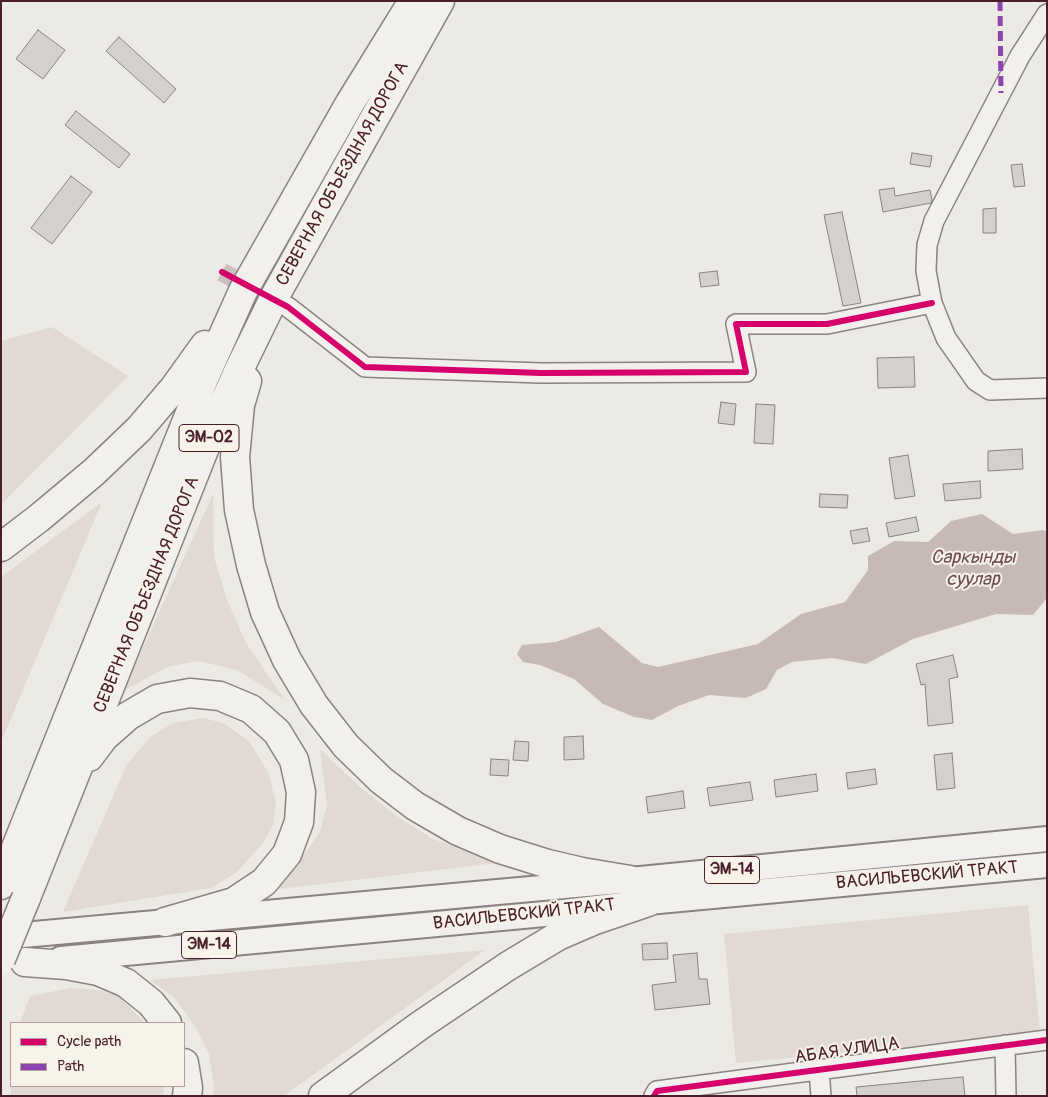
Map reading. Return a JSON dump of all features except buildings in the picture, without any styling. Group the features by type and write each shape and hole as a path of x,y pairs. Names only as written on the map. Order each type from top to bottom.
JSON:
{"highway":[{"name":"СЕВЕРНАЯ ОБЪЕЗДНАЯ ДОРОГА","path":"1,885 204,378 244,291 350,103 413,1"},
{"name":"СЕВЕРНАЯ ОБЪЕЗДНАЯ ДОРОГА","path":"9,962 26,898 210,437 238,372 281,302 440,1"},
{"path":"1,547 94,472 139,429 174,388 244,291"},
{"path":"281,302 254,356 240,405 234,457 239,510 251,565 265,612 287,660 314,705 346,746 381,780 414,806 458,831 500,849 548,864 630,880"},
{"path":"67,795 85,762 104,737 128,716 157,699 190,693 220,696 251,709 277,732 294,760 302,792 299,822 286,854 264,882 234,902 165,922"},
{"path":"323,1096 422,1024 508,966 558,936 595,920 648,902"},
{"path":"9,962 66,965 98,971 126,983 151,1003 166,1022"},
{"path":"185,1069 188,1088 187,1096"}],"main road":[{"name":"ВАСИЛЬЕВСКИЙ ТРАКТ","path":"1,937 630,880 1047,839"},
{"name":"ВАСИЛЬЕВСКИЙ ТРАКТ","path":"9,962 563,912 648,902 1047,864"},
{"path":"560,886 563,912"}],"street":[{"path":"1047,14 1020,56 934,221 927,245 926,271 932,303 946,338 976,381 990,390 1047,388"},
{"path":"281,302 365,367 541,373 746,372 736,324 827,324 932,303"},
{"name":"АБАЯ УЛИЦА","path":"654,1096 657,1091 1047,1040"},
{"path":"1005,1045 1006,1096"},
{"path":"818,1070 821,1096"}],"shaded area":[{"path":"52,327 128,376 1,505 1,341"},
{"path":"213,494 214,557 227,600 246,643 285,700 237,670 198,661 167,667 123,691"},
{"path":"102,502 1,742 1,577"},
{"path":"204,718 223,723 249,741 268,772 276,803 273,825 263,843 236,873 211,888 63,912 126,766 150,737 173,723"},
{"path":"320,749 360,787 394,814 431,838 497,863 271,890 300,860 320,832 327,805"},
{"path":"1028,905 1040,1034 736,1063 724,934"},
{"path":"485,950 284,1096 213,1096 214,1087 209,1054 195,1026 174,997 150,980"},
{"path":"71,988 99,990 119,996 144,1022 20,1022 30,996"},
{"path":"11,1087 164,1087 162,1096 11,1096"}],"water":[{"name":"Саркынды суулар","path":"982,514 1013,534 1043,530 1047,532 1047,598 1033,615 996,614 913,639 866,664 832,658 792,662 777,670 766,689 746,698 709,695 678,706 652,720 634,717 603,704 574,679 540,665 523,662 517,654 522,645 556,642 599,627 642,663 658,667 758,644 801,614 845,602 868,570 868,556 894,541 928,542 951,521"}],"tunnel":[{"path":"222,272 283,305"}],"marked path":[{"path":"1000,1 1001,93"}],"cycle path":[{"path":"222,272 288,307 365,367 541,373 746,372 736,324 827,324 932,303"},
{"path":"654,1096 657,1091 1047,1040"}]}
